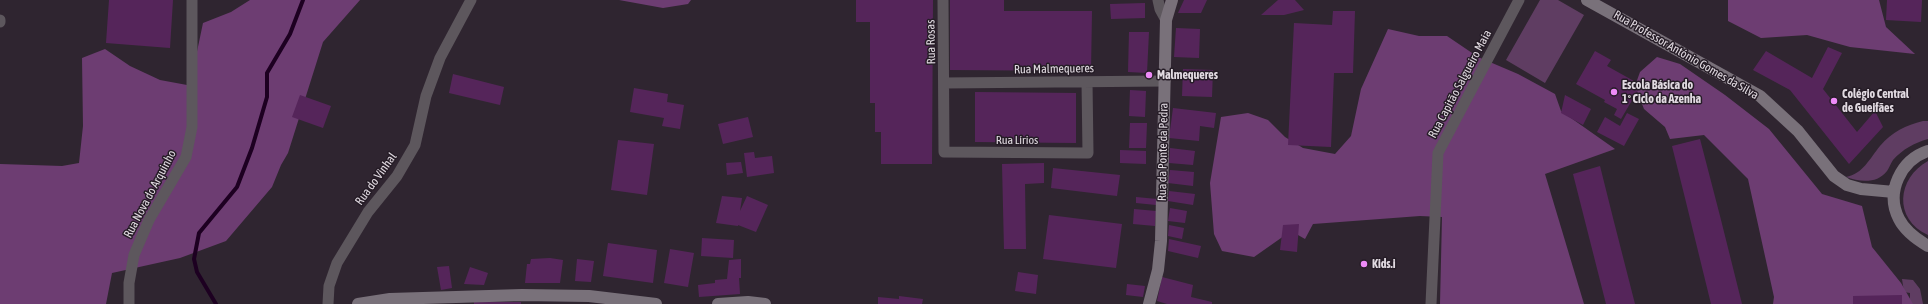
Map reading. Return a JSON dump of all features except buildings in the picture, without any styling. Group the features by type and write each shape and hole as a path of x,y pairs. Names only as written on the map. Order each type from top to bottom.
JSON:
{"street":[{"name":"Rua Nova do Arquinho","path":"129,304 129,283 134,255 149,220 186,158 192,127 192,0"},
{"name":"Rua do Vinhal","path":"328,304 329,286 337,263 368,212 397,176 415,145 426,96 440,58 471,0"},
{"name":"Rua Rosas","path":"943,0 944,83"},
{"path":"1158,0 1160,9 1166,20"},
{"name":"Rua da Ponte da Pedra","path":"1149,304 1158,270 1161,240 1166,20 1172,0"},
{"name":"Rua Capitão Salgueiro Maia","path":"1431,304 1438,153 1519,0"},
{"name":"Rua Professor António Gomes da Silva","path":"1587,0 1760,96 1798,131 1834,176 1847,185 1861,189 1894,192"},
{"name":"Rua Malmequeres","path":"944,83 1165,81"},
{"name":"Rua Lírios","path":"944,83 944,152 1088,153 1087,82"},
{"path":"1928,151 1919,154 1904,168 1894,192 1894,205 1901,222 1911,234 1928,246"},
{"path":"358,304 390,299 522,295 590,296 656,304"},
{"path":"718,304 748,302 765,304"}],"shaded area":[{"path":"250,0 360,0 323,42 288,153 281,165 272,187 226,241 180,258 112,273 106,304 0,304 0,164 62,166 79,163 83,126 82,58 105,49 130,66 160,80 187,85 194,66 203,23 231,12"},
{"path":"619,0 691,0 688,4 663,8"},
{"path":"1540,0 1558,0 1584,15 1545,83 1506,60"},
{"path":"1728,0 1879,0 1886,27 1915,54 1850,47 1807,35 1761,38 1728,21"},
{"path":"1388,29 1419,36 1447,36 1478,57 1518,74 1555,94 1561,111 1615,149 1545,174 1584,304 1440,304 1442,217 1420,216 1313,224 1305,239 1291,231 1254,257 1222,251 1214,234 1210,183 1221,117 1248,113 1268,120 1285,137 1303,148 1335,154 1351,136 1361,89"},
{"path":"1657,57 1680,64 1725,95 1769,129 1822,194 1862,206 1872,247 1901,283 1913,304 1773,304 1774,297 1748,179 1704,135 1670,139 1665,127 1644,109 1635,86 1640,72"},
{"path":"1923,121 1928,121 1928,139 1918,142 1901,153 1893,160 1883,175 1868,181 1846,177 1857,173 1862,169 1880,146 1894,133 1905,127"},
{"path":"1928,161 1928,235 1917,228 1909,219 1904,209 1903,198 1905,188 1910,177 1918,168"},
{"path":"1902,279 1913,280 1920,289 1923,304 1910,304 1910,293 1904,292"}],"waterway":[{"path":"216,304 197,272 194,259 199,233 237,187 252,148 267,97 267,73 290,34 303,0"}],"place":[{"name":"Malmequeres","path":"1149,75"},
{"name":"Escola Básica do 1º Ciclo da Azenha","path":"1614,92"},
{"name":"Colégio Central de Gueifães","path":"1834,101"},
{"name":"Kids.i","path":"1364,264"}]}
